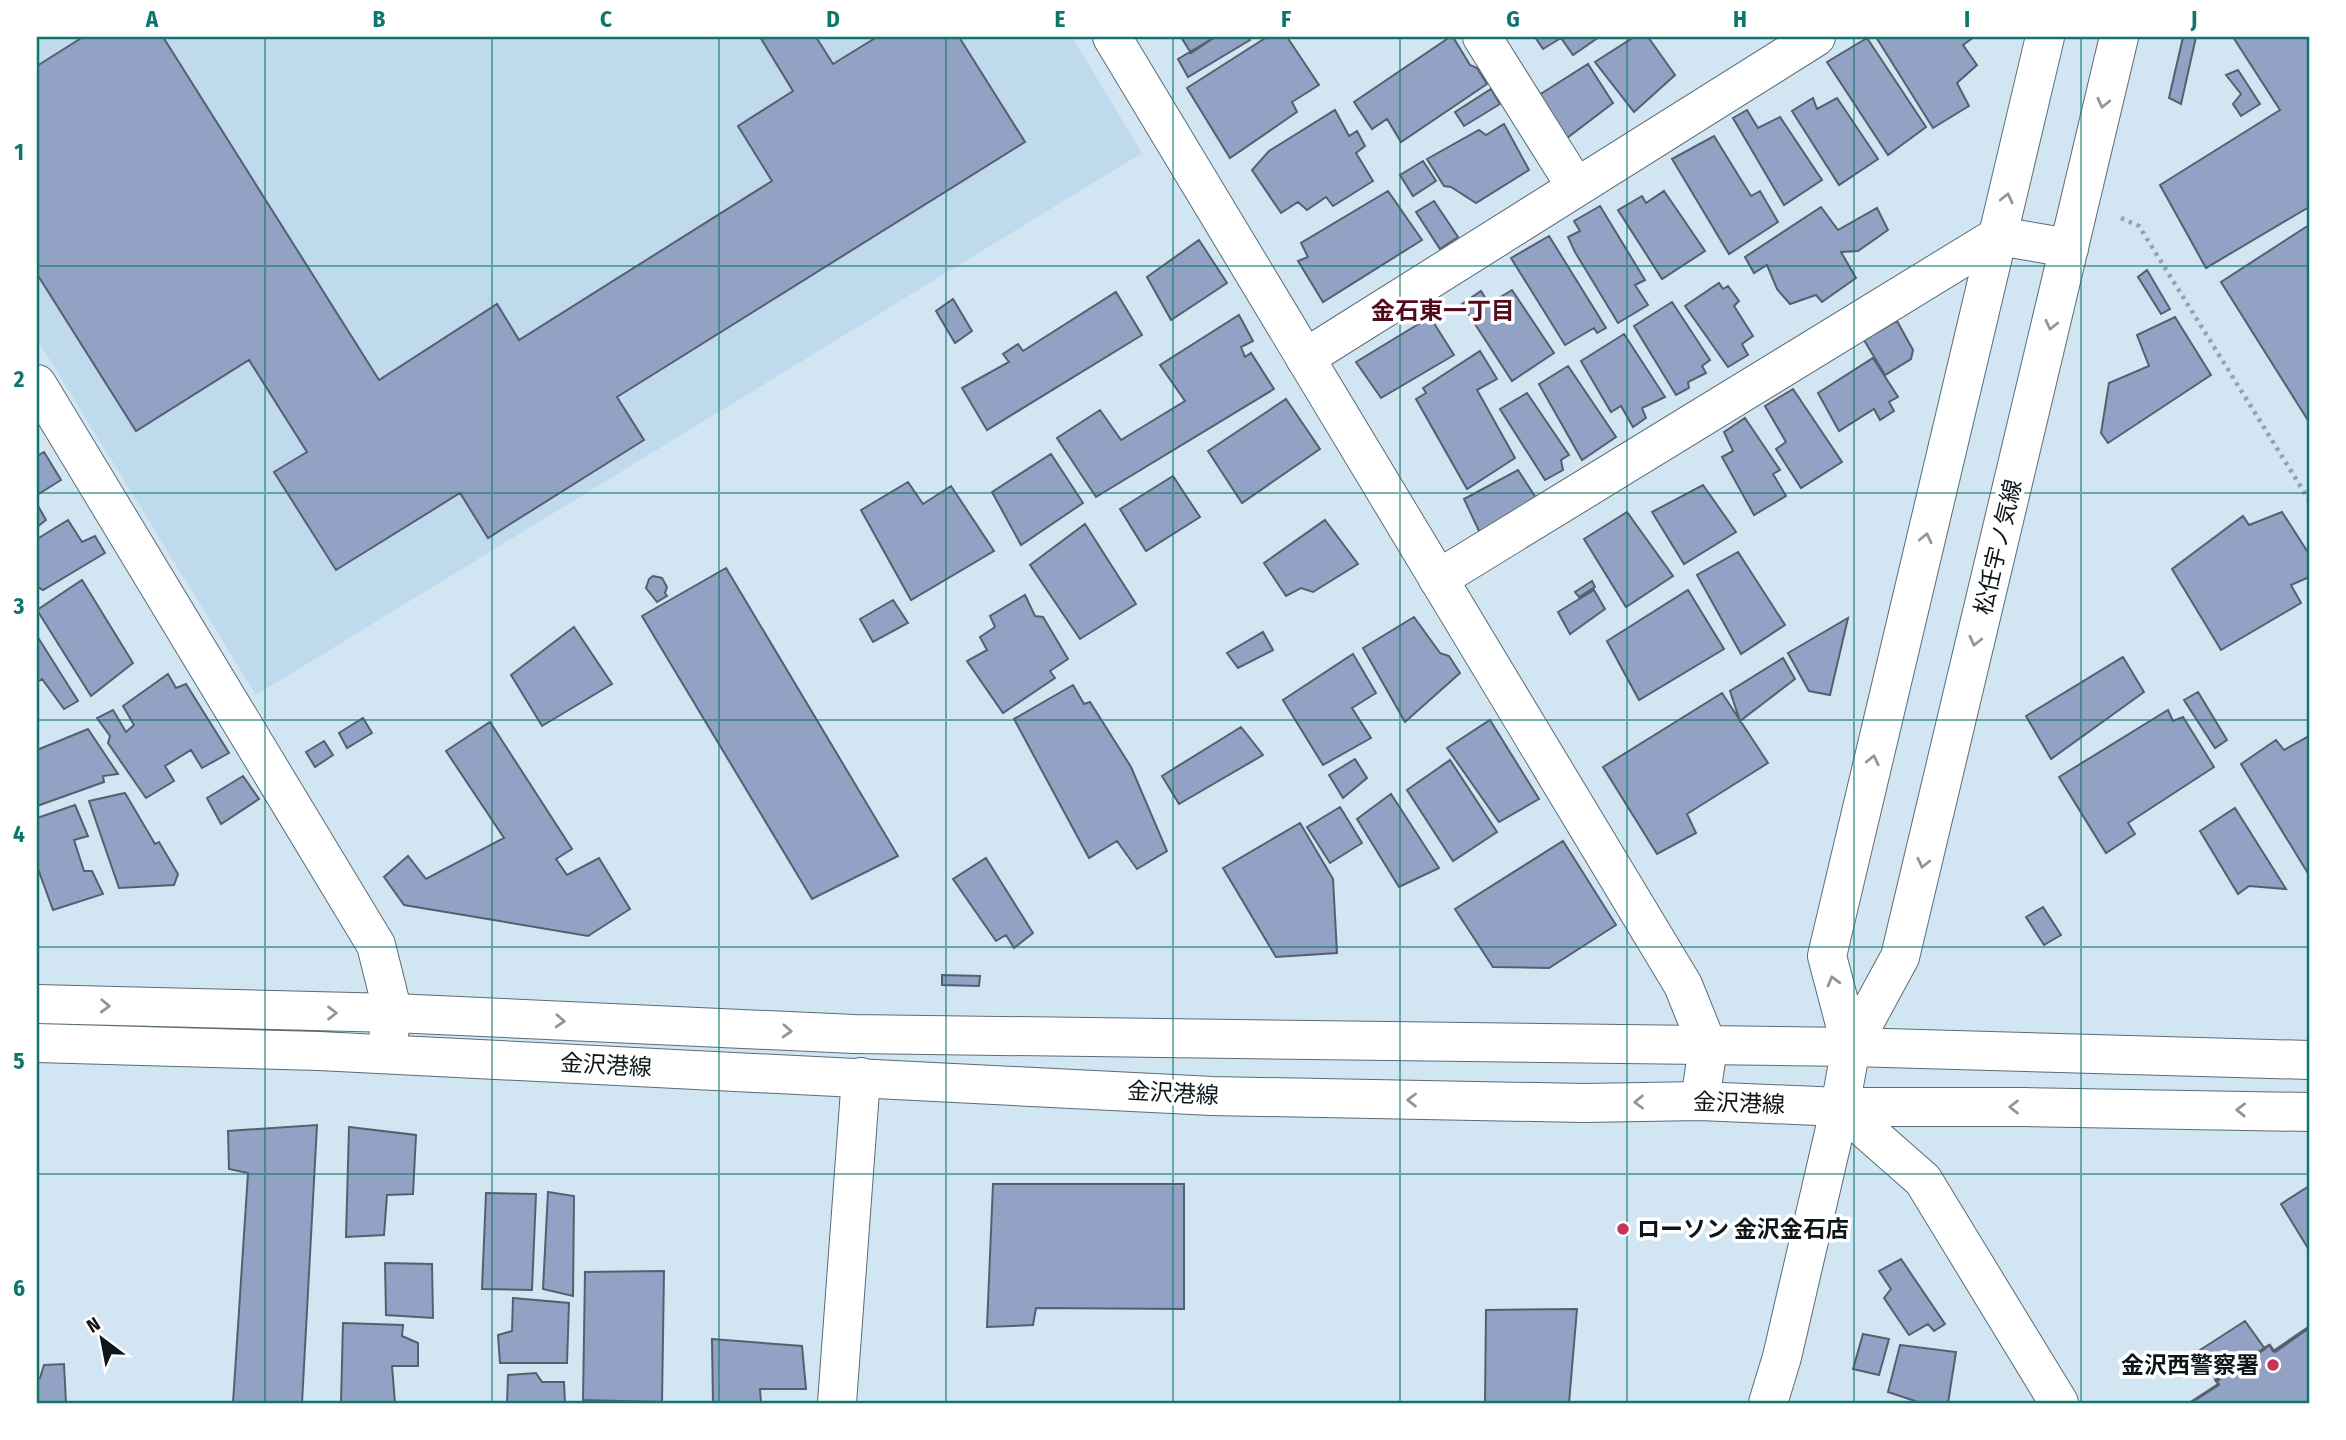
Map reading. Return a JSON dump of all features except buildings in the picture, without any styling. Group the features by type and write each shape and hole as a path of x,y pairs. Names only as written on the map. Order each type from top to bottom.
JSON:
{"main road":[{"path":"1112,37 1683,985 1708,1047 1700,1101"},
{"path":"1482,37 1576,187"},
{"path":"1305,358 1816,37"},
{"name":"松任宇ノ気線","path":"1851,1047 1827,956 2045,37"},
{"name":"松任宇ノ気線","path":"1769,1403 1840,1107 1851,1047 1900,957 2119,37"},
{"path":"1438,579 1998,236 2069,248"},
{"path":"37,384 376,945 393,1013 385,1054"},
{"name":"金沢港線","path":"37,1004 393,1013 854,1034 1851,1047 2309,1060"},
{"name":"金沢港線","path":"37,1043 385,1054 1212,1096 1584,1103 1700,1101 1840,1107 2309,1112"},
{"path":"837,1403 861,1077"},
{"path":"1840,1107 1923,1180 2059,1403"}],"path":[{"path":"2080,199 2139,226 2309,500"}],"shaded area":[{"path":"37,37 1072,37 1142,153 256,695 37,339"}],"place":[{"name":"ローソン 金沢金石店","path":"1623,1229"},
{"name":"金沢西警察署","path":"2273,1365"}],"district":[{"name":"金石東一丁目","path":"1443,311"}]}
